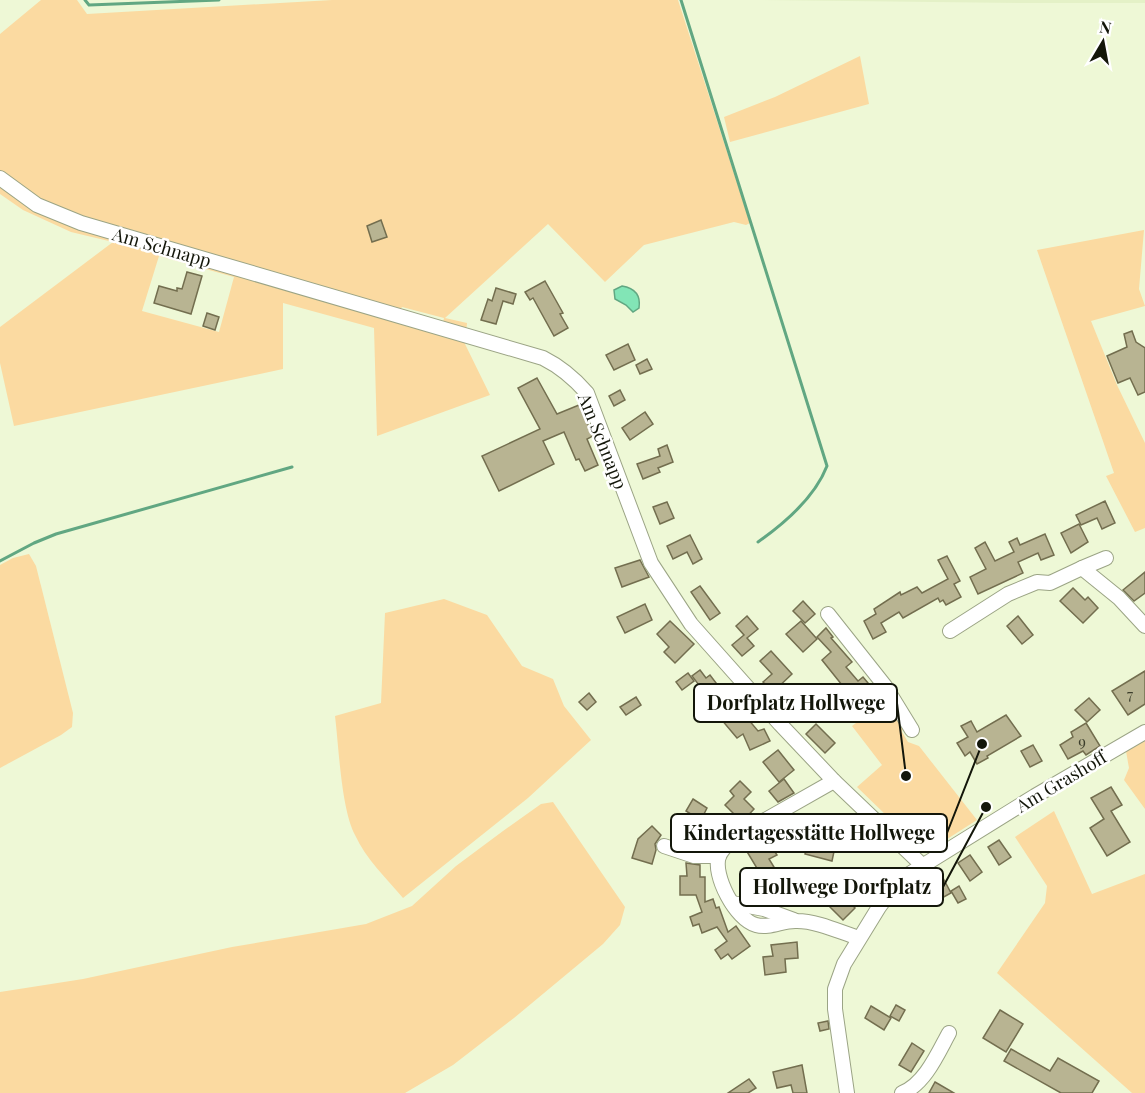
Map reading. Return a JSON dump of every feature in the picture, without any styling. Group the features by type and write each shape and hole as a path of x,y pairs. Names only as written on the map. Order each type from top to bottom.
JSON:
{"street":[{"name":"Am Schnapp","path":"0,178 37,205 81,223 543,358 562,367 586,393 651,563 691,624 834,781 922,865"},
{"path":"950,631 1008,594 1037,582 1050,583 1106,558"},
{"path":"1082,568 1119,598 1145,626"},
{"path":"828,614 885,686 912,730"},
{"name":"Am Grashoff","path":"847,1093 835,1009 836,989 844,964 898,881 1145,732"},
{"path":"834,781 730,840 719,856 718,872 732,903 744,921 756,925 775,926 796,920 859,938"},
{"path":"664,846 694,856 719,856"},
{"path":"902,1093 910,1090 929,1069 949,1033"}],"shaded area":[{"path":"41,0 77,0 87,14 332,0 678,0 750,223 746,225 734,222 644,245 605,282 548,224 445,318 467,323 465,344 490,395 377,436 374,328 283,303 283,369 14,426 0,363 0,327 113,242 71,232 23,210 0,194 0,34","holes":["159,256 234,277 219,332 142,311","402,307 444,318 440,334 394,320"]},
{"path":"762,0 1145,0 1145,3 1024,3"},
{"path":"860,56 869,104 730,142 724,117 775,97"},
{"path":"1144,230 1139,289 1145,306 1091,321 1117,385 1145,443 1145,528 1135,532 1106,476 1114,473 1037,250"},
{"path":"622,286 630,288 638,296 639,308 633,312 615,299 614,290"},
{"path":"29,554 36,566 73,713 72,727 0,768 0,565 13,558"},
{"path":"444,599 487,615 522,666 553,679 564,706 591,740 528,798 403,898 365,852 350,823 339,761 335,716 381,703 385,613"},
{"path":"888,699 903,723 902,732 908,742 919,746 977,820 944,841 917,845 857,787 882,765 852,726"},
{"path":"1145,739 1145,809 1124,780 1129,768 1126,751"},
{"path":"553,802 625,907 620,925 603,944 514,1018 453,1065 405,1093 0,1093 0,992 83,979 232,947 366,924 412,906 456,866 503,831 541,804"},
{"path":"1054,811 1092,894 1145,874 1145,1093 1132,1093 997,973 1045,903 1047,886 1015,837"}],"building":[{"path":"381,220 387,237 372,242 367,226"},
{"path":"187,272 202,276 191,314 154,303 159,286 177,291 177,288 182,289"},
{"path":"545,281 563,313 560,314 568,328 554,336 533,298 530,300 525,292"},
{"path":"496,288 516,294 513,304 503,301 496,324 481,320 488,299 492,301"},
{"path":"207,313 219,317 215,330 203,326"},
{"path":"1132,331 1136,342 1145,348 1145,392 1138,395 1130,378 1118,383 1107,356 1127,347 1124,334"},
{"path":"628,344 635,360 614,370 606,355"},
{"path":"647,359 652,369 640,374 636,365"},
{"path":"537,378 557,414 579,405 593,436 587,439 598,465 585,471 579,459 576,460 564,432 543,441 554,464 499,491 482,456 540,429 518,388"},
{"path":"620,390 625,400 614,406 609,396"},
{"path":"645,412 653,424 630,440 622,428"},
{"path":"667,445 673,462 658,468 660,472 643,479 637,464 660,456 658,449"},
{"path":"1105,501 1115,523 1102,529 1097,518 1081,525 1076,515"},
{"path":"667,502 674,518 660,524 653,507"},
{"path":"1079,524 1088,542 1071,553 1061,533"},
{"path":"1045,534 1054,555 1041,560 1038,553 1018,562 1023,573 978,594 970,577 986,569 975,548 985,542 995,561 1014,552 1009,542 1017,538 1020,545"},
{"path":"690,535 702,559 693,564 687,552 673,559 667,546"},
{"path":"947,556 960,581 954,584 961,597 946,605 938,598 903,618 899,612 881,623 886,632 873,639 864,621 876,614 874,609 900,592 901,595 917,587 922,593 948,579 938,560"},
{"path":"640,560 649,577 622,587 615,568"},
{"path":"1145,572 1145,593 1134,601 1123,590"},
{"path":"700,586 720,613 710,620 691,592"},
{"path":"1073,588 1085,600 1088,597 1098,608 1083,623 1060,601"},
{"path":"803,601 815,614 805,623 793,611"},
{"path":"645,604 652,620 625,633 617,617"},
{"path":"747,616 758,629 747,638 754,646 742,656 732,645 744,635 736,626"},
{"path":"1018,616 1033,635 1022,644 1007,626"},
{"path":"670,621 694,644 675,663 664,652 669,647 657,634"},
{"path":"801,621 817,639 803,652 786,634"},
{"path":"826,628 833,637 831,638 852,662 846,667 858,681 863,677 878,695 864,706 849,688 846,690 822,660 831,652 817,637"},
{"path":"771,651 792,674 773,692 763,682 772,674 760,661"},
{"path":"700,670 706,678 710,675 729,700 731,699 758,731 764,729 770,741 750,750 743,734 737,738 715,712 718,710 692,676"},
{"path":"1145,671 1145,704 1128,715 1112,691"},
{"path":"688,673 694,681 682,690 676,682"},
{"path":"589,693 596,702 587,710 579,702"},
{"path":"636,697 641,705 626,715 620,707"},
{"path":"1089,698 1100,710 1087,722 1075,710"},
{"path":"1006,715 1021,736 977,764 970,752 965,756 957,743 968,737 961,726 971,721 977,732"},
{"path":"1086,723 1100,746 1086,755 1083,751 1068,759 1060,745 1073,737 1071,732"},
{"path":"816,724 835,743 825,753 806,734"},
{"path":"1033,745 1042,761 1030,767 1021,751"},
{"path":"778,750 794,770 779,782 763,762"},
{"path":"784,779 794,793 778,802 769,791"},
{"path":"740,781 751,792 744,799 754,809 742,822 725,805 734,796 730,791"},
{"path":"1111,787 1122,805 1111,811 1130,842 1107,856 1090,828 1104,819 1091,798"},
{"path":"693,799 707,808 701,820 716,827 709,845 686,834 694,816 686,811"},
{"path":"814,820 834,825 841,820 848,825 850,833 847,842 836,842 832,861 805,854"},
{"path":"652,826 661,835 655,844 656,850 652,864 632,858 638,839"},
{"path":"776,831 785,846 775,852 777,855 769,859 774,867 761,875 746,850"},
{"path":"999,840 1011,857 999,865 988,847"},
{"path":"970,855 982,872 970,881 958,863"},
{"path":"686,863 700,865 700,877 705,877 705,902 713,899 716,908 719,907 728,932 736,926 750,946 732,959 728,954 721,959 715,950 727,941 717,927 702,933 699,924 693,926 690,917 702,912 696,895 680,895 680,876 687,876"},
{"path":"943,878 951,893 933,903 925,888"},
{"path":"836,886 855,908 843,920 830,907 836,901 828,893"},
{"path":"959,886 966,899 958,903 951,891"},
{"path":"797,942 798,958 785,959 786,972 765,975 763,957 773,956 771,945"},
{"path":"896,1005 905,1010 899,1021 890,1016"},
{"path":"871,1006 891,1018 884,1030 865,1018"},
{"path":"1000,1010 1023,1024 1006,1052 983,1038"},
{"path":"828,1021 829,1029 820,1031 818,1023"},
{"path":"912,1043 924,1051 911,1072 899,1065"},
{"path":"1011,1049 1050,1071 1058,1058 1099,1081 1092,1093 1061,1093 1004,1061"},
{"path":"802,1065 807,1093 793,1093 791,1085 777,1088 773,1072"},
{"path":"749,1079 756,1088 748,1093 728,1093"},
{"path":"935,1082 954,1093 929,1093"}],"waterway":[{"path":"85,0 89,5 219,0"},
{"path":"681,0 827,466 815,488 798,509 758,542"},
{"path":"0,561 56,534 292,467"}],"place":[{"name":"Kindertagesstätte Hollwege","path":"982,744"},
{"name":"Dorfplatz Hollwege","path":"906,776"},
{"name":"Hollwege Dorfplatz","path":"986,807"}]}
